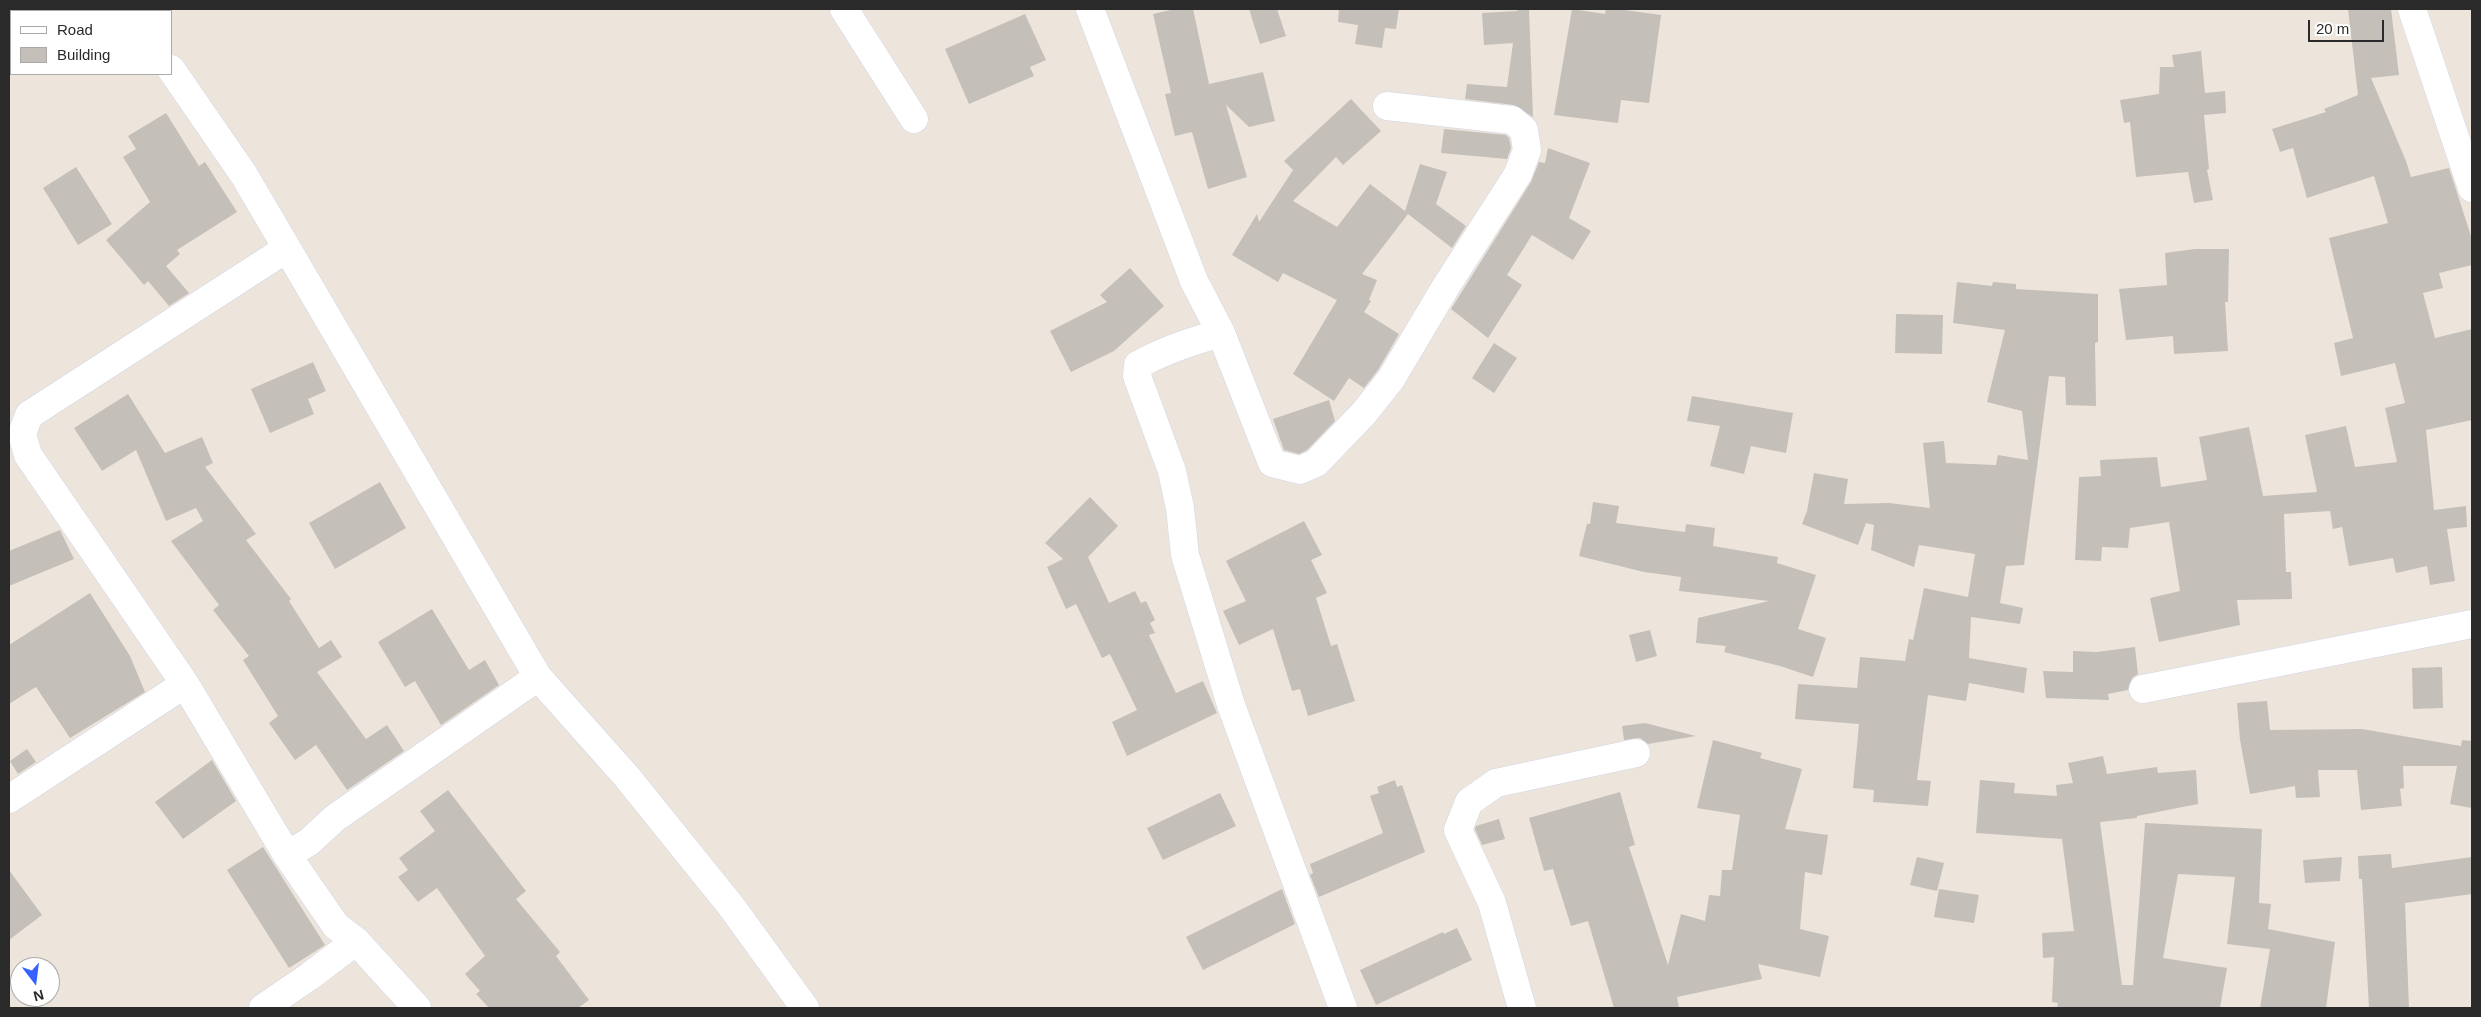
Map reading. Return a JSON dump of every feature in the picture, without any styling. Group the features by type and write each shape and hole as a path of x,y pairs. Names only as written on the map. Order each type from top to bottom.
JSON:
{"street":[{"path":"844,9 914,119"},
{"path":"1090,9 1194,281 1221,333 1272,463 1278,466 1300,470 1316,463 1364,413 1391,379 1445,288 1518,174 1527,150 1524,130 1512,120 1386,106"},
{"path":"2412,9 2472,188"},
{"path":"172,70 244,175 286,250 538,678 652,808 731,906 805,1008"},
{"path":"286,250 29,415 22,434 28,455 185,684 287,855 336,926 356,941 417,1008"},
{"path":"1221,333 1188,342 1138,365 1137,376 1172,471 1180,508 1185,554 1231,705 1343,1008"},
{"path":"2143,688 2472,624"},
{"path":"287,855 308,842 335,818 538,678"},
{"path":"9,799 185,684"},
{"path":"1522,1008 1492,903 1458,830 1469,802 1496,783 1636,753"},
{"path":"263,1008 310,976 356,941"}],"building":[{"path":"1175,9 1193,9 1209,84 1263,72 1275,121 1249,127 1226,105 1247,177 1208,189 1192,132 1175,136 1165,94 1171,93 1153,14"},
{"path":"1249,9 1277,9 1286,36 1260,44"},
{"path":"1339,9 1399,9 1396,29 1385,28 1382,48 1355,44 1358,25 1338,22"},
{"path":"1518,9 1529,9 1533,117 1514,105 1465,99 1467,84 1507,87 1513,43 1484,45 1482,13 1517,11"},
{"path":"1572,9 1605,14 1606,9 1617,9 1661,15 1649,103 1621,100 1618,123 1554,115"},
{"path":"2348,9 2391,9 2399,75 2371,78 2411,177 2449,168 2472,239 2472,265 2439,273 2443,288 2423,293 2435,338 2472,329 2472,420 2426,430 2434,510 2466,506 2467,527 2447,529 2455,581 2430,585 2427,566 2396,573 2393,558 2349,566 2342,527 2333,529 2330,511 2284,514 2286,572 2291,572 2292,599 2237,600 2240,625 2159,642 2150,598 2180,591 2169,522 2130,528 2128,548 2102,547 2101,561 2075,560 2079,477 2101,476 2100,460 2157,457 2161,487 2207,480 2199,437 2249,427 2263,496 2317,492 2305,435 2346,426 2355,467 2397,462 2385,408 2405,403 2395,363 2341,376 2334,343 2353,338 2329,238 2388,223 2374,176 2307,198 2293,148 2280,152 2272,129 2326,112 2324,109 2358,95"},
{"path":"1025,14 1046,60 1030,67 1034,76 969,104 945,49"},
{"path":"2201,51 2205,93 2225,91 2226,113 2204,115 2209,169 2207,170 2213,200 2194,203 2188,172 2136,177 2130,122 2124,123 2120,100 2159,94 2160,67 2174,67 2172,55"},
{"path":"1351,99 1381,131 1343,165 1336,157 1293,201 1337,227 1370,184 1405,211 1420,164 1447,172 1436,204 1466,226 1452,248 1408,214 1362,274 1377,280 1369,300 1371,301 1364,312 1399,334 1378,370 1364,388 1349,378 1334,401 1293,374 1337,300 1283,273 1278,282 1232,255 1257,214 1259,222 1293,170 1284,161"},
{"path":"166,113 199,166 205,162 237,212 177,250 180,254 166,266 189,293 169,306 148,281 144,285 106,240 150,202 123,157 136,149 128,136"},
{"path":"1444,129 1506,135 1509,138 1511,148 1507,159 1441,153"},
{"path":"1548,148 1590,163 1569,218 1591,231 1573,260 1532,235 1507,275 1522,285 1488,338 1451,309 1531,182 1539,162 1545,163"},
{"path":"76,167 112,224 78,245 43,188"},
{"path":"2195,249 2229,249 2228,302 2225,302 2228,351 2174,354 2173,336 2126,340 2119,289 2167,285 2165,253"},
{"path":"1130,268 1164,306 1114,351 1071,372 1050,331 1107,302 1100,295"},
{"path":"1957,282 1992,286 1993,282 2016,284 2016,289 2098,294 2098,342 2095,343 2096,406 2066,405 2065,377 2049,376 2024,565 2006,566 2000,603 2023,608 2020,624 1971,617 1969,658 2027,668 2024,693 1969,683 1966,701 1928,695 1917,780 1931,781 1928,806 1873,802 1874,790 1853,788 1859,724 1795,719 1798,684 1857,688 1860,657 1905,661 1909,639 1913,640 1924,588 1968,597 1975,554 1919,545 1914,567 1871,550 1874,525 1866,523 1858,545 1802,524 1807,511 1814,473 1848,479 1844,504 1889,503 1930,508 1923,443 1944,441 1946,463 1996,465 1998,455 2028,460 2022,411 1987,402 2005,330 1953,323"},
{"path":"1896,314 1943,315 1942,354 1895,353"},
{"path":"1494,343 1517,358 1494,393 1472,378"},
{"path":"313,362 326,391 308,399 314,414 270,433 251,389"},
{"path":"128,394 165,453 202,437 213,463 205,467 256,534 246,540 291,599 289,601 319,648 331,640 342,657 317,672 366,739 387,725 404,751 347,790 316,745 295,760 269,723 278,716 243,660 249,656 213,610 219,605 171,541 203,521 196,508 166,521 136,450 102,471 74,428"},
{"path":"1692,396 1793,413 1786,453 1751,446 1744,474 1710,466 1720,426 1687,421"},
{"path":"1329,400 1335,421 1307,450 1299,454 1284,450 1273,419"},
{"path":"380,482 406,528 335,569 309,523"},
{"path":"1090,497 1118,526 1088,557 1109,603 1135,591 1141,603 1146,601 1155,620 1150,623 1155,633 1149,635 1176,693 1203,681 1217,713 1127,756 1112,722 1137,710 1110,654 1102,658 1076,604 1066,609 1047,567 1063,559 1045,543"},
{"path":"1593,502 1619,506 1616,523 1685,532 1686,524 1715,528 1713,546 1778,557 1777,563 1816,575 1798,629 1826,638 1813,677 1780,666 1724,652 1726,646 1696,643 1698,618 1769,601 1679,591 1681,577 1644,572 1579,556 1587,524 1590,524"},
{"path":"1304,521 1322,555 1311,560 1327,593 1316,598 1331,646 1337,644 1355,701 1308,716 1300,689 1292,691 1273,629 1239,645 1223,611 1246,601 1226,561"},
{"path":"60,530 74,559 9,586 9,551"},
{"path":"90,593 130,656 145,692 70,738 36,687 9,704 9,645"},
{"path":"432,609 469,670 485,660 499,685 441,725 415,681 405,687 378,642"},
{"path":"1650,630 1657,656 1636,662 1629,635"},
{"path":"2135,647 2138,674 2132,678 2128,690 2108,694 2109,700 2046,698 2043,671 2073,672 2073,651 2097,652"},
{"path":"2442,667 2443,708 2413,709 2412,668"},
{"path":"2267,701 2270,730 2362,729 2461,746 2462,740 2472,741 2472,808 2450,804 2457,766 2403,766 2404,788 2400,789 2402,806 2361,810 2357,770 2318,770 2320,797 2296,798 2295,786 2250,794 2240,740 2237,703"},
{"path":"1645,723 1696,736 1648,744 1640,738 1624,740 1622,726"},
{"path":"1713,740 1762,753 1760,758 1802,769 1785,829 1828,835 1822,875 1805,872 1800,929 1829,936 1820,977 1758,964 1762,979 1677,997 1679,1008 1614,1008 1588,921 1571,926 1553,869 1544,871 1529,818 1620,792 1635,845 1629,847 1668,965 1681,914 1705,921 1709,895 1720,896 1722,870 1732,870 1740,815 1697,808"},
{"path":"27,749 36,762 18,774 10,761"},
{"path":"2103,756 2107,774 2157,767 2158,773 2196,770 2198,804 2137,816 2137,818 2100,822 2122,985 2133,985 2145,823 2262,829 2259,903 2271,904 2268,929 2335,942 2326,1008 2260,1008 2270,949 2227,944 2235,877 2178,874 2163,958 2227,968 2220,1008 2057,1008 2058,1003 2052,1002 2054,957 2043,958 2042,933 2074,931 2062,839 1976,833 1980,780 2015,783 2014,793 2057,796 2056,785 2073,783 2068,763"},
{"path":"212,760 236,801 183,839 155,802"},
{"path":"1395,780 1397,787 1402,785 1425,852 1319,897 1310,875 1313,873 1310,864 1383,833 1370,796 1379,793 1377,787"},
{"path":"448,790 526,891 516,899 560,952 556,956 589,1000 578,1008 489,1008 476,994 480,991 465,974 485,956 437,888 418,902 398,877 408,870 399,858 435,831 420,811"},
{"path":"1220,793 1236,826 1163,860 1147,828"},
{"path":"1499,819 1505,839 1482,845 1475,829 1476,826"},
{"path":"263,847 325,945 289,968 227,870"},
{"path":"2391,854 2392,868 2472,857 2472,894 2405,903 2409,1008 2369,1008 2362,879 2359,879 2358,856"},
{"path":"1917,857 1944,863 1937,891 1910,885"},
{"path":"2342,857 2340,881 2305,883 2303,860"},
{"path":"9,870 42,915 9,940"},
{"path":"1282,889 1295,924 1203,970 1186,937"},
{"path":"1939,889 1979,895 1974,923 1934,917"},
{"path":"1457,928 1472,960 1376,1005 1360,970 1443,932 1444,934"}]}
